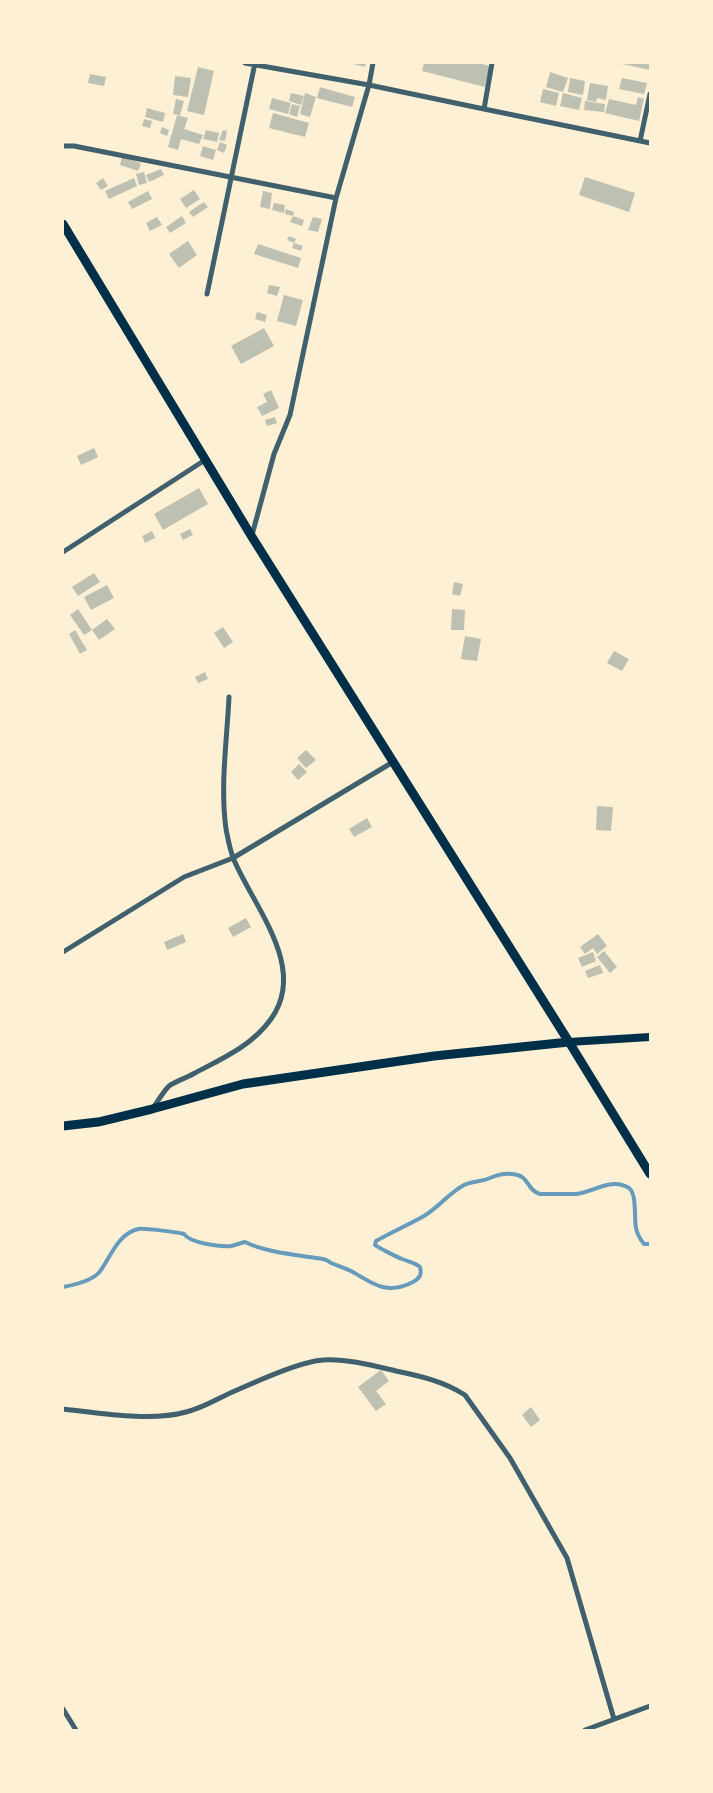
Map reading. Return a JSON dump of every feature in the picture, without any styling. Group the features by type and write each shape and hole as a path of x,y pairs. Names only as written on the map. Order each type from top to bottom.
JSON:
{"main road":[{"path":"63,224 252,537 650,1174"},
{"path":"63,1126 98,1122 254,1083 434,1056 569,1042 650,1037"}],"street":[{"path":"245,63 369,85 650,143"},
{"path":"252,537 274,454 290,415 336,198 369,85 373,63"},
{"path":"484,109 492,63"},
{"path":"207,294 255,64"},
{"path":"640,141 650,94"},
{"path":"63,146 74,146 336,198"},
{"path":"63,552 205,460"},
{"path":"152,1109 169,1087 236,1051 257,1036 273,1018 281,998 284,975 281,958 234,858 226,829 224,790 229,697"},
{"path":"63,952 184,878 234,858 393,762"},
{"path":"63,1409 114,1415 166,1416 187,1412 302,1365 334,1359 436,1380 455,1389 465,1395 510,1458 567,1558 614,1719"},
{"path":"585,1730 650,1706"},
{"path":"63,1709 76,1730"}],"building":[{"path":"350,63 366,63 365,67"},
{"path":"424,63 478,63 490,66 485,87 422,71"},
{"path":"650,63 650,70 622,64"},
{"path":"198,67 214,71 204,115 187,111"},
{"path":"550,72 568,78 563,92 546,87"},
{"path":"90,74 106,77 104,86 88,83"},
{"path":"175,76 191,78 188,97 173,95"},
{"path":"570,78 585,81 583,95 568,92"},
{"path":"622,78 647,83 644,94 619,89"},
{"path":"590,83 608,86 606,100 597,98 596,102 587,100"},
{"path":"320,87 355,97 352,107 317,98"},
{"path":"543,89 559,93 556,106 540,102"},
{"path":"291,93 304,96 301,105 289,101"},
{"path":"305,93 316,97 310,117 300,114"},
{"path":"563,93 582,98 579,110 560,106"},
{"path":"638,97 644,99 639,121 605,113 609,99 636,105"},
{"path":"272,98 291,103 288,114 269,109"},
{"path":"176,99 184,101 180,115 173,114"},
{"path":"585,101 605,104 604,112 584,110"},
{"path":"292,104 300,106 297,117 289,114"},
{"path":"147,108 165,113 163,122 145,117"},
{"path":"273,113 309,123 305,137 269,128"},
{"path":"177,115 188,118 184,129 203,135 199,144 181,139 178,150 168,147"},
{"path":"144,119 152,121 150,128 142,126"},
{"path":"162,127 169,130 167,136 160,133"},
{"path":"206,130 219,133 217,142 203,139"},
{"path":"223,130 227,131 225,141 219,140"},
{"path":"220,142 227,145 224,153 217,150"},
{"path":"203,146 216,150 213,160 200,156"},
{"path":"122,157 141,163 138,171 120,165"},
{"path":"161,169 164,175 149,182 146,175"},
{"path":"144,172 147,183 139,185 136,174"},
{"path":"585,177 635,193 629,212 579,195"},
{"path":"103,178 108,186 101,190 96,183"},
{"path":"134,178 137,186 109,199 105,191"},
{"path":"194,190 200,199 186,208 180,199"},
{"path":"148,191 152,199 132,209 128,202"},
{"path":"263,191 272,193 270,209 260,207"},
{"path":"204,202 208,207 193,217 189,212"},
{"path":"274,203 285,205 284,213 272,210"},
{"path":"286,209 294,212 293,216 285,214"},
{"path":"182,216 186,223 170,233 166,227"},
{"path":"293,216 304,220 302,226 290,222"},
{"path":"157,217 162,225 150,231 146,223"},
{"path":"313,217 322,219 318,232 308,230"},
{"path":"289,236 296,239 294,243 287,240"},
{"path":"188,241 197,255 179,268 169,254"},
{"path":"294,243 303,246 301,251 292,248"},
{"path":"258,244 301,258 298,268 254,254"},
{"path":"269,285 280,287 277,296 267,293"},
{"path":"284,295 303,300 296,326 277,321"},
{"path":"257,312 267,315 265,322 255,319"},
{"path":"264,328 274,346 241,364 231,346"},
{"path":"271,390 279,408 262,416 257,407 267,402 263,394"},
{"path":"275,417 277,423 267,426 265,420"},
{"path":"94,448 98,457 81,465 77,456"},
{"path":"199,488 208,504 163,530 154,514"},
{"path":"190,529 193,535 183,540 180,534"},
{"path":"152,531 155,538 145,543 142,536"},
{"path":"94,573 100,582 78,596 72,587"},
{"path":"454,582 463,584 460,596 452,594"},
{"path":"107,585 114,598 91,610 84,597"},
{"path":"78,609 92,630 84,635 70,615"},
{"path":"452,609 465,610 464,630 451,630"},
{"path":"107,619 115,629 99,640 92,630"},
{"path":"223,627 233,642 224,648 214,633"},
{"path":"75,630 87,650 80,654 69,634"},
{"path":"465,636 481,639 477,661 461,659"},
{"path":"614,651 629,659 622,671 607,663"},
{"path":"205,672 208,679 198,683 195,677"},
{"path":"306,750 316,760 306,768 297,758"},
{"path":"299,764 307,772 298,780 291,772"},
{"path":"597,806 613,807 611,831 596,830"},
{"path":"367,818 372,827 354,837 349,829"},
{"path":"246,918 251,927 233,937 228,928"},
{"path":"183,934 186,942 167,950 164,942"},
{"path":"598,934 607,946 597,954 593,948 585,954 580,947"},
{"path":"604,951 617,967 610,973 597,957"},
{"path":"593,952 596,961 582,967 578,958"},
{"path":"600,965 603,973 588,978 585,971"},
{"path":"381,1370 389,1381 376,1391 386,1404 376,1411 358,1387"},
{"path":"531,1407 540,1420 531,1427 522,1415"}],"waterway":[{"path":"63,1287 84,1282 98,1274 120,1240 138,1229 184,1234 192,1240 213,1245 231,1246 245,1242 273,1251 326,1260 382,1287 404,1286 419,1277 420,1267 375,1245 376,1241 424,1216 464,1185 506,1174 522,1177 532,1189 540,1194 576,1194 616,1184 629,1188 634,1201 637,1232 644,1244 650,1244"}]}
